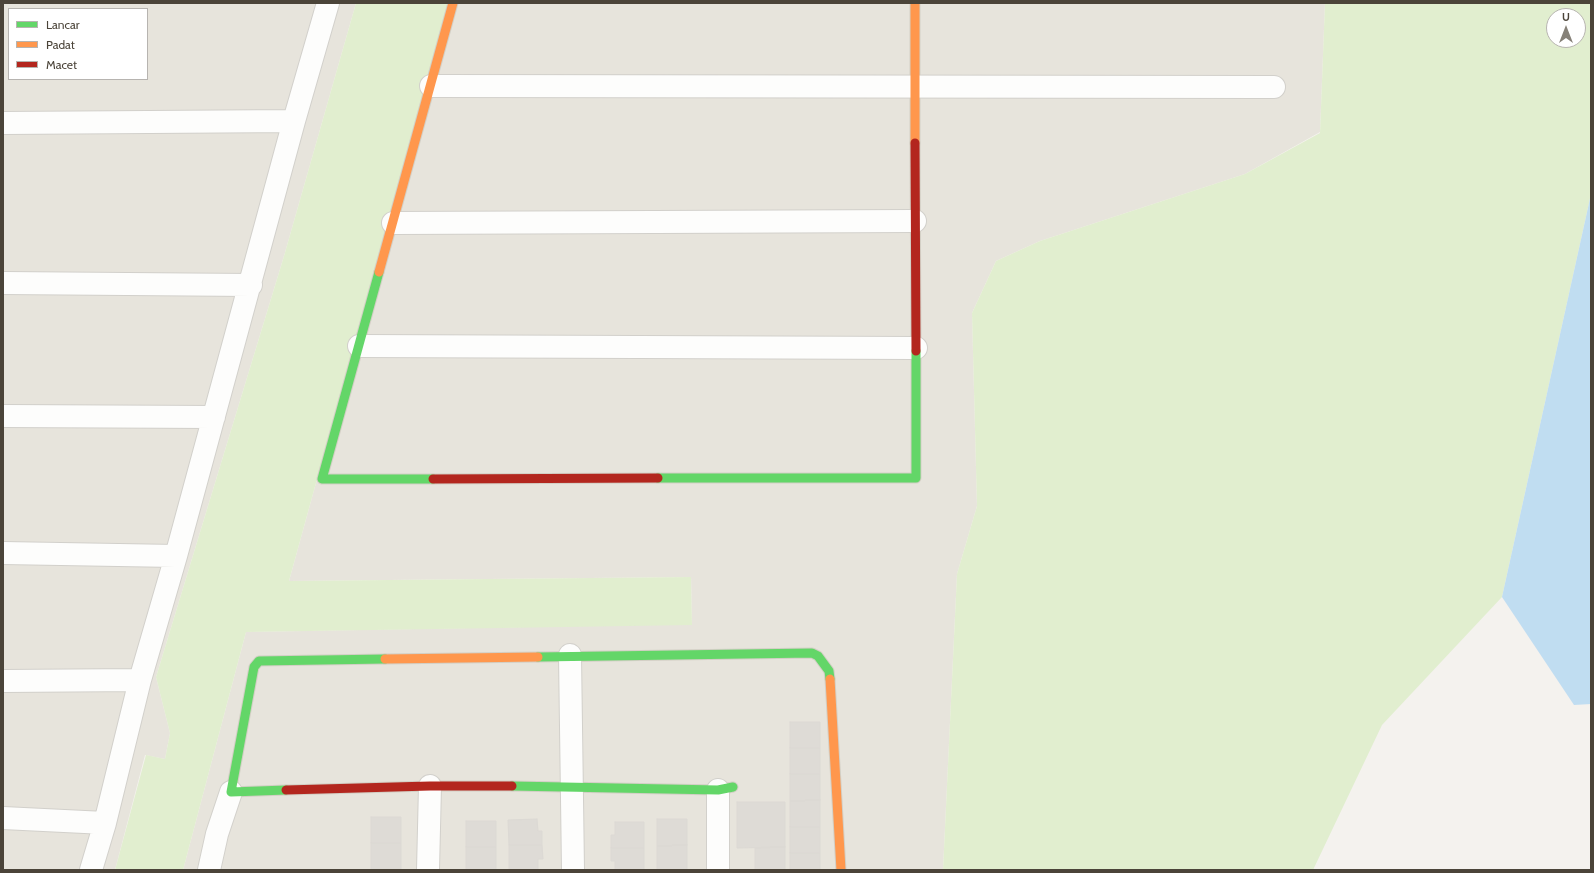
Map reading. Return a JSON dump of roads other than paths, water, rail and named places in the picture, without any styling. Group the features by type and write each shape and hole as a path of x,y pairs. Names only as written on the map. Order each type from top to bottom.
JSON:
{"street":[{"path":"91,870 105,823 140,680 176,556 251,285 294,121 328,3"},
{"path":"453,3 322,479 916,478 915,3"},
{"path":"430,86 1274,87"},
{"path":"3,122 294,121"},
{"path":"393,223 915,221"},
{"path":"3,283 251,285"},
{"path":"359,346 916,348"},
{"path":"3,416 214,417"},
{"path":"3,553 176,556"},
{"path":"209,870 217,834 231,792 254,668 259,661 806,653 818,656 829,671 841,870"},
{"path":"570,656 573,870"},
{"path":"3,681 140,680"},
{"path":"428,870 430,786"},
{"path":"231,792 430,786 725,788 718,870"},
{"path":"3,818 105,823"}],"water":[{"path":"1591,194 1591,704 1574,705 1502,597"}]}
